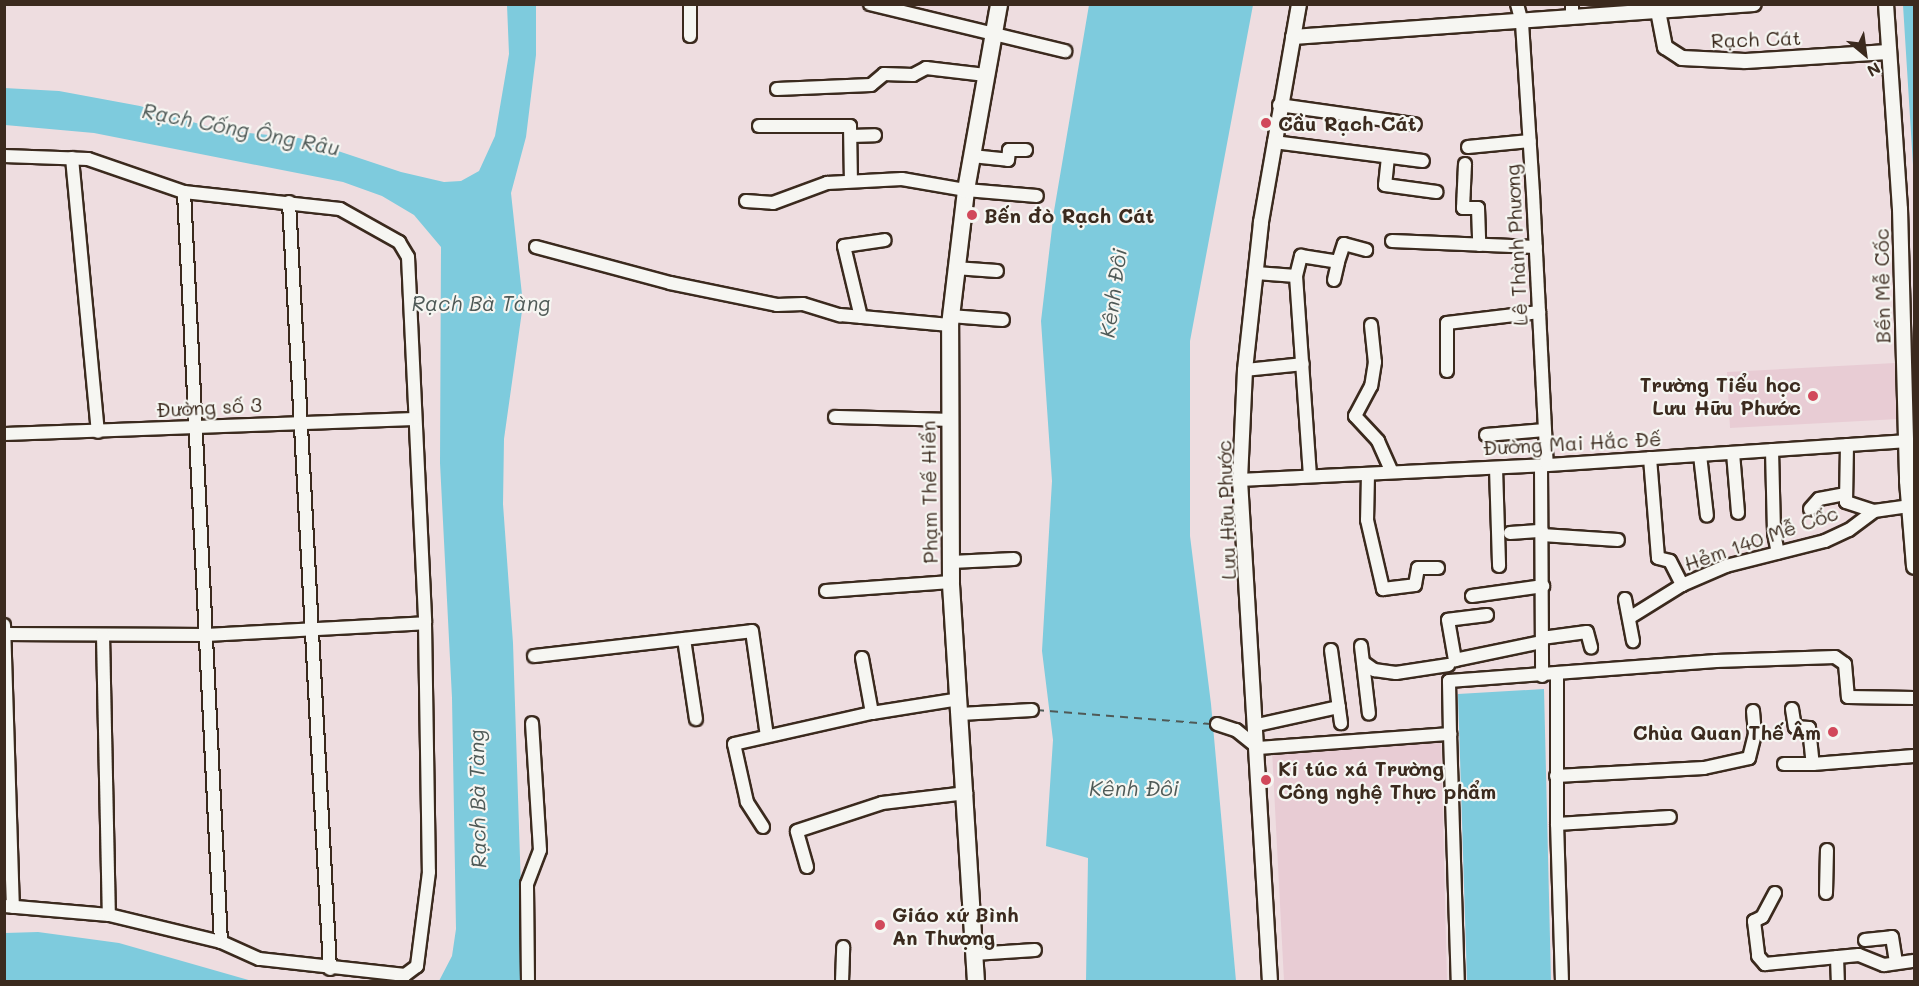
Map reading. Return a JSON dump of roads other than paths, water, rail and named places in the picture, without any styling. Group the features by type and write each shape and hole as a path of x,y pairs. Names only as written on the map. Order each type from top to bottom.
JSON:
{"main road":[{"name":"Phạm Thế Hiển","path":"976,981 951,582 948,420 950,320 966,190 999,4"}],"street":[{"path":"690,4 690,36"},
{"path":"870,4 1065,51"},
{"name":"Lưu Hữu Phước","path":"1270,981 1257,725 1240,480 1245,370 1256,273 1279,105 1299,4"},
{"name":"Lê Thành Phương","path":"1517,4 1522,23 1530,141 1545,430 1542,676"},
{"name":"Rạch Cát","path":"1293,37 1522,23 1572,10 1633,8 1658,11 1715,5 1754,4"},
{"name":"Bến Mễ Cốc","path":"1886,4 1900,209 1906,441 1914,567"},
{"name":"Rạch Cát","path":"1658,11 1665,47 1682,58 1745,61 1889,52"},
{"path":"777,89 871,85 884,74 913,75 926,68 986,75"},
{"path":"1279,105 1416,124"},
{"path":"759,126 850,126 851,181"},
{"path":"851,136 875,135"},
{"path":"1468,147 1530,141"},
{"path":"1274,142 1423,161"},
{"path":"972,156 1008,160 1009,150 1026,150"},
{"path":"4,156 88,159 184,192 340,208 399,242 408,257 425,623 429,872 417,966 405,975 330,969 260,959 221,942 109,915 9,906 4,625"},
{"path":"1388,157 1385,185 1437,192"},
{"path":"72,158 98,432"},
{"path":"1465,164 1464,208 1478,208 1479,245"},
{"path":"746,201 773,202 827,183 902,179 966,190 1037,196"},
{"path":"184,192 221,942"},
{"path":"289,202 304,421 330,969"},
{"path":"861,317 844,246 885,240"},
{"path":"1392,241 1536,246"},
{"path":"1334,280 1344,244 1366,250"},
{"path":"536,247 670,283 777,305 803,304 861,317 1003,320"},
{"path":"1310,476 1296,276 1301,256 1338,262"},
{"path":"955,268 997,271"},
{"path":"1256,273 1296,276"},
{"path":"1447,371 1447,323 1539,312"},
{"path":"1371,325 1375,362 1371,386 1355,416 1378,441 1392,472"},
{"path":"1245,370 1303,364"},
{"path":"835,417 948,420"},
{"name":"Đường số 3","path":"4,434 195,428 304,421 415,419"},
{"path":"1486,435 1545,430"},
{"name":"Đường Mai Hắc Đế","path":"1240,480 1544,466 1906,441"},
{"path":"1847,445 1846,502 1874,511 1909,506"},
{"path":"1772,450 1774,532 1778,553"},
{"path":"1733,453 1738,513"},
{"path":"1701,455 1707,516"},
{"path":"1650,458 1658,558 1670,561 1682,585"},
{"path":"1496,468 1499,566"},
{"path":"1368,474 1367,520 1383,589 1415,585 1418,568 1438,568"},
{"path":"1810,508 1819,499 1845,494"},
{"name":"Hẻm 140 Mễ Cốc","path":"1629,618 1682,585 1726,566 1825,542 1850,530 1874,511"},
{"path":"1510,532 1618,540"},
{"path":"951,562 1014,559"},
{"path":"826,591 951,582"},
{"path":"1472,596 1543,586"},
{"path":"1625,599 1633,640"},
{"path":"1487,615 1448,620 1455,660 1587,632 1591,647"},
{"path":"5,634 206,635 425,623"},
{"path":"534,656 752,631 767,736"},
{"path":"103,635 109,915"},
{"path":"684,639 696,718"},
{"path":"1361,646 1369,714"},
{"path":"1331,650 1341,723"},
{"path":"1458,981 1449,681 1557,675 1716,661 1835,657 1845,664 1848,697 1914,698"},
{"path":"862,658 872,713"},
{"path":"1363,662 1374,670 1396,673 1448,665"},
{"path":"1557,675 1556,776 1562,981"},
{"path":"763,827 747,802 734,744 872,713 959,706 1032,710"},
{"path":"1257,725 1339,707"},
{"path":"1792,709 1796,727 1809,728 1813,764"},
{"path":"1556,776 1704,768 1749,758 1755,734 1753,711"},
{"path":"528,981 527,884 540,850 532,723"},
{"path":"1217,724 1236,730 1258,748 1450,734"},
{"path":"1784,764 1914,756"},
{"path":"807,867 797,831 882,803 966,793"},
{"path":"1557,824 1670,817"},
{"path":"1826,893 1827,850"},
{"path":"1775,892 1762,917 1754,921 1758,956 1765,964 1859,955 1884,964 1914,962"},
{"path":"1865,940 1892,937 1896,963"},
{"path":"842,981 843,946"},
{"path":"974,954 1035,950"},
{"path":"1837,957 1838,981"}],"water":[{"name":"Rạch Bà Tàng","path":"507,5 536,5 536,55 526,137 511,193 523,304 504,439 503,504 513,643 524,981 439,981 452,956 456,929 452,698 440,463 441,247 414,215 382,196 343,182 94,133 5,125 4,88 59,91 140,106 219,130 299,138 401,172 444,182 461,181 479,171 495,136 509,54"},
{"name":"Kênh Đôi","path":"1089,5 1253,5 1190,341 1190,536 1211,704 1236,981 1086,981 1088,858 1046,846 1053,740 1042,651 1052,481 1041,321 1054,211"},
{"path":"1903,5 1914,5 1914,181"},
{"path":"1544,689 1551,981 1467,981 1458,694"},
{"path":"38,932 119,943 252,981 5,981 5,933"}],"place":[{"name":"Cầu Rạch Cát","path":"1266,123"},
{"name":"Bến đò Rạch Cát","path":"972,215"},
{"name":"Trường Tiểu học Lưu Hữu Phước","path":"1813,396"},
{"name":"Chùa Quan Thế Âm","path":"1833,732"},
{"name":"Kí túc xá Trường Công nghệ Thực phẩm","path":"1266,780"},
{"name":"Giáo xứ Bình An Thượng","path":"880,925"}],"water label":[{"name":"Rạch Cống Ông Râu","path":"241,129"}]}
